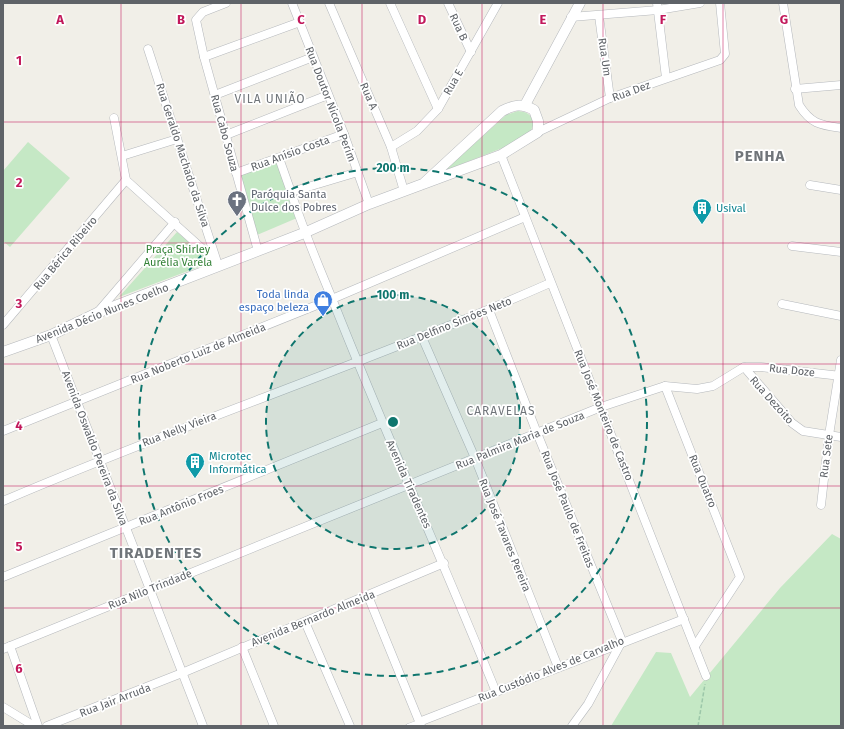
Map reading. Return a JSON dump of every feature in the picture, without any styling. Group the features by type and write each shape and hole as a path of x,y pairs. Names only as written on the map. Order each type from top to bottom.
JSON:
{"street":[{"name":"Rua Cabo Souza","path":"226,3 198,15 196,20 204,57 258,251"},
{"name":"Rua Doutor Nicola Perim","path":"292,3 370,204"},
{"name":"Rua A","path":"329,3 391,147 404,191"},
{"path":"390,3 438,109"},
{"name":"Rua B","path":"448,3 471,52"},
{"name":"Rua E","path":"391,147 417,131 438,109 498,3"},
{"path":"525,105 571,17 580,3"},
{"path":"571,17 599,16 658,7 700,3"},
{"name":"Rua Dez","path":"538,132 610,98 720,60 725,54 726,47 720,3"},
{"path":"783,3 795,89 799,105 806,116 818,124 841,128"},
{"path":"658,7 666,78"},
{"name":"Rua Um","path":"599,16 610,98"},
{"path":"204,57 300,22"},
{"name":"Rua Geraldo Machado da Silva","path":"148,49 220,264"},
{"path":"215,95 313,57"},
{"path":"795,89 841,85"},
{"path":"226,135 328,95"},
{"path":"423,184 502,111 515,105 525,105 534,110 538,120 538,132"},
{"path":"114,118 126,180 175,222 220,264"},
{"name":"Avenida Décio Nunes Coelho","path":"3,352 51,335 97,312 304,233 370,204 501,155 538,132"},
{"name":"Rua Anísio Costa","path":"236,173 344,134"},
{"path":"122,156 177,139"},
{"name":"Rua José Monteiro de Castro","path":"501,155 524,217 601,407 706,676"},
{"name":"Avenida Tiradentes","path":"279,158 304,233 382,423 444,563 496,692"},
{"path":"291,192 358,172"},
{"name":"Rua Bérica Ribeiro","path":"3,325 126,180"},
{"path":"810,186 841,190"},
{"name":"Rua Noberto Luiz de Almeida","path":"3,431 332,299 524,217"},
{"path":"97,312 175,222"},
{"path":"792,246 841,252"},
{"name":"Rua Delfino Simões Neto","path":"357,361 489,310 550,283"},
{"path":"782,304 841,316"},
{"name":"Rua José Paulo de Freitas","path":"489,310 537,433 622,641"},
{"name":"Avenida Oswaldo Pereira da Silva","path":"51,335 98,460 203,726"},
{"name":"Rua José Tavares Pereira","path":"422,337 475,458 558,667"},
{"name":"Rua Sete","path":"821,505 829,435 840,376 841,360"},
{"name":"Rua Nelly Vieira","path":"3,501 98,460 357,361"},
{"name":"Rua Palmira Maria de Souza","path":"409,485 601,407 665,386 697,389 713,386 744,367"},
{"name":"Rua Doze","path":"744,367 761,367 840,376"},
{"name":"Rua Dezoito","path":"744,367 792,423 803,430 829,435"},
{"name":"Rua Quatro","path":"665,386 740,577 695,646"},
{"name":"Rua Antônio Froes","path":"3,577 382,423"},
{"path":"829,435 841,437"},
{"name":"Rua Nilo Trindade","path":"7,648 409,485"},
{"name":"Avenida Bernardo Almeida","path":"182,673 444,563"},
{"path":"368,596 420,724"},
{"name":"Rua Custódio Alves de Carvalho","path":"420,724 622,641 684,619"},
{"path":"305,622 350,726"},
{"path":"572,726 588,704 622,641"},
{"path":"242,647 274,726"},
{"path":"7,648 38,726"},
{"name":"Rua Jair Arruda","path":"47,726 182,673"},
{"path":"3,707 34,726"}],"lane":[{"path":"408,726 420,724"}],"path":[{"path":"698,726 706,676"}],"green space":[{"path":"518,111 524,112 532,117 534,123 528,138 444,171 506,115"},
{"path":"28,142 70,178 10,247 3,241 3,171"},
{"path":"277,162 297,218 257,235 240,174"},
{"name":"Praça Shirley Aurélia Varela","path":"177,232 212,262 119,297"},
{"path":"832,534 841,539 841,726 611,726 656,652 671,653 690,697 780,588"}],"place":[{"name":"Paróquia Santa Dulce dos Pobres","path":"237,217"},
{"name":"Usival","path":"702,225"},
{"name":"Toda linda espaço beleza","path":"323,317"},
{"name":"Microtec Informática","path":"195,479"}],"district":[{"name":"VILA UNIÃO","path":"270,99"},
{"name":"PENHA","path":"760,156"},
{"name":"CARAVELAS","path":"501,411"},
{"name":"TIRADENTES","path":"156,553"}]}
